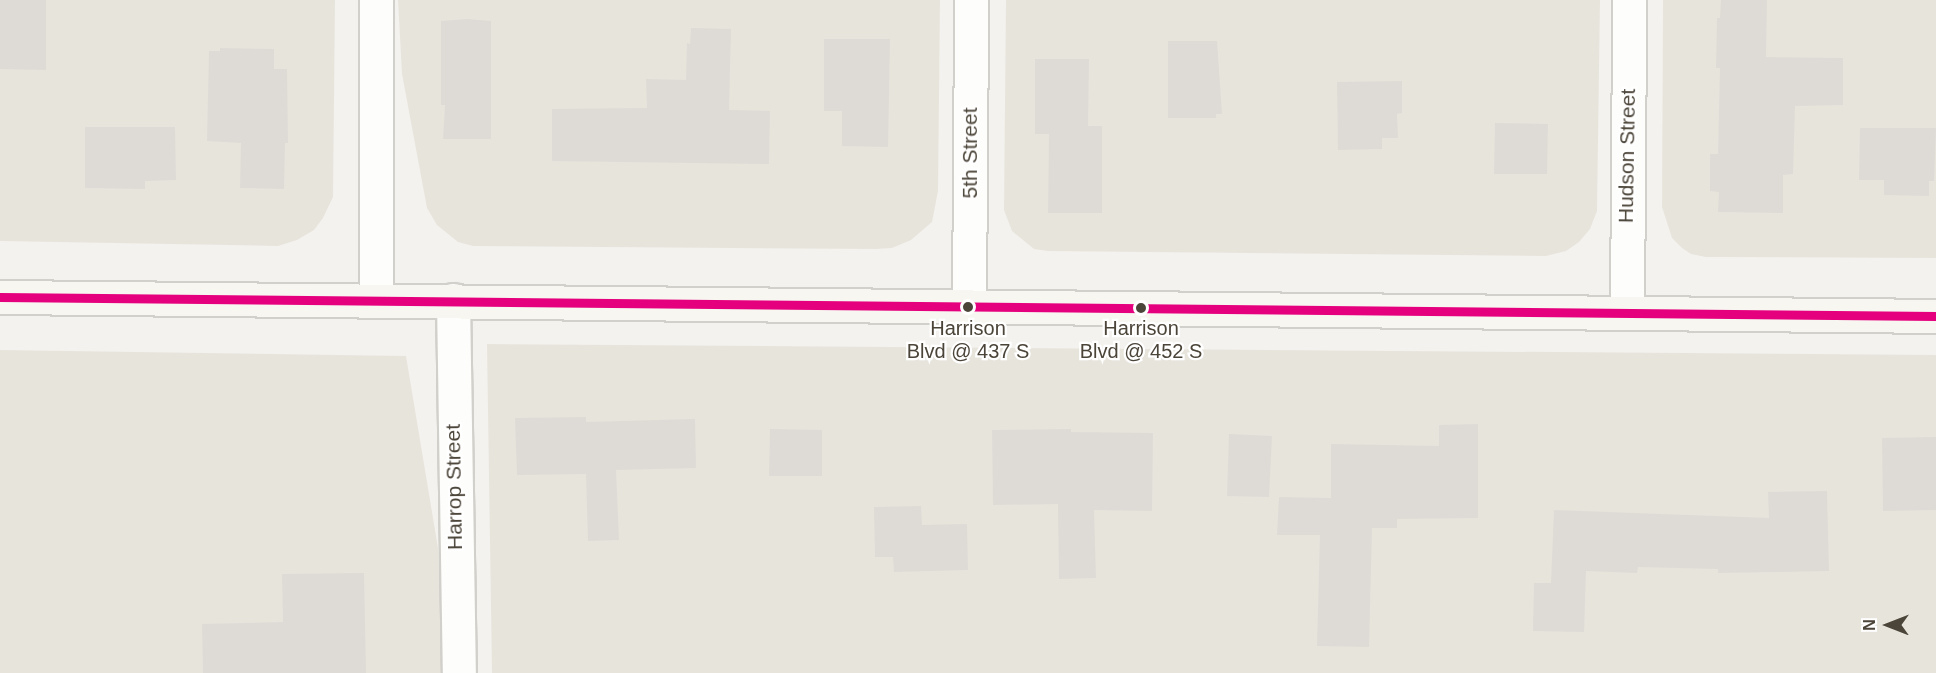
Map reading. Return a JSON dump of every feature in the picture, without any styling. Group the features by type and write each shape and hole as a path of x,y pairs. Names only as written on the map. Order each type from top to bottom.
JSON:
{"main road":[{"path":"0,297 1936,316"}],"street":[{"path":"376,0 376,299"},
{"name":"5th Street","path":"969,306 971,0"},
{"name":"Hudson Street","path":"1627,313 1629,0"},
{"name":"Harrop Street","path":"453,300 459,673"}],"shaded area":[{"path":"0,0 335,0 333,197 323,218 314,230 297,240 278,246 0,241"},
{"path":"398,0 940,0 938,191 932,222 911,240 892,248 876,249 473,246 458,242 437,225 427,208 402,74"},
{"path":"1006,0 1600,0 1597,211 1590,229 1579,242 1566,251 1546,256 1048,251 1034,249 1012,231 1004,210"},
{"path":"1663,0 1936,0 1936,258 1706,257 1691,254 1682,248 1672,238 1662,207"},
{"path":"487,344 1936,355 1936,673 492,673"},
{"path":"0,350 406,356 447,602 448,673 0,673"}],"building":[{"path":"0,0 46,0 46,70 0,69"},
{"path":"1721,0 1767,0 1766,57 1843,58 1843,105 1795,106 1793,174 1783,175 1783,213 1718,212 1719,192 1710,191 1710,154 1718,154 1720,68 1716,68 1717,18 1720,18"},
{"path":"467,19 491,21 491,139 443,139 445,105 441,105 441,21"},
{"path":"691,28 731,29 729,110 770,111 769,164 552,161 552,109 647,108 646,79 686,80 687,43 690,44"},
{"path":"824,39 890,39 888,147 842,146 842,111 824,111"},
{"path":"1168,41 1217,41 1222,114 1216,114 1216,118 1168,118"},
{"path":"220,48 274,49 274,69 287,69 288,143 285,143 284,189 240,188 241,143 207,141 209,51 220,51"},
{"path":"1035,59 1089,59 1088,126 1102,126 1102,213 1048,213 1049,134 1035,134"},
{"path":"1402,81 1402,113 1397,114 1398,138 1382,138 1382,149 1338,150 1337,82"},
{"path":"1495,123 1548,124 1547,174 1494,174"},
{"path":"85,127 175,127 176,180 145,181 145,189 85,188"},
{"path":"1860,128 1936,128 1934,181 1929,181 1929,196 1884,195 1884,180 1859,180"},
{"path":"586,417 586,422 695,419 696,468 616,470 619,540 588,541 586,474 517,475 515,418"},
{"path":"1478,424 1478,518 1397,519 1397,528 1372,528 1369,647 1317,646 1320,535 1277,535 1279,497 1331,498 1331,444 1439,446 1439,425"},
{"path":"770,429 822,430 822,476 769,476"},
{"path":"1071,429 1071,432 1153,433 1152,511 1094,510 1096,578 1059,579 1058,504 993,505 992,430"},
{"path":"1229,434 1272,436 1269,497 1227,496"},
{"path":"1936,437 1936,510 1883,511 1882,438"},
{"path":"1827,491 1829,571 1718,573 1718,569 1638,567 1637,573 1586,571 1584,632 1533,631 1534,583 1551,583 1554,510 1769,518 1768,492"},
{"path":"921,506 922,525 967,524 968,570 894,572 893,557 875,557 874,507"},
{"path":"364,573 366,673 203,673 202,624 283,622 282,574"}],"transit line":[{"path":"0,297 1936,316"}],"place":[{"name":"Harrison Blvd @ 437 S","path":"968,307"},
{"name":"Harrison Blvd @ 452 S","path":"1141,308"}]}
